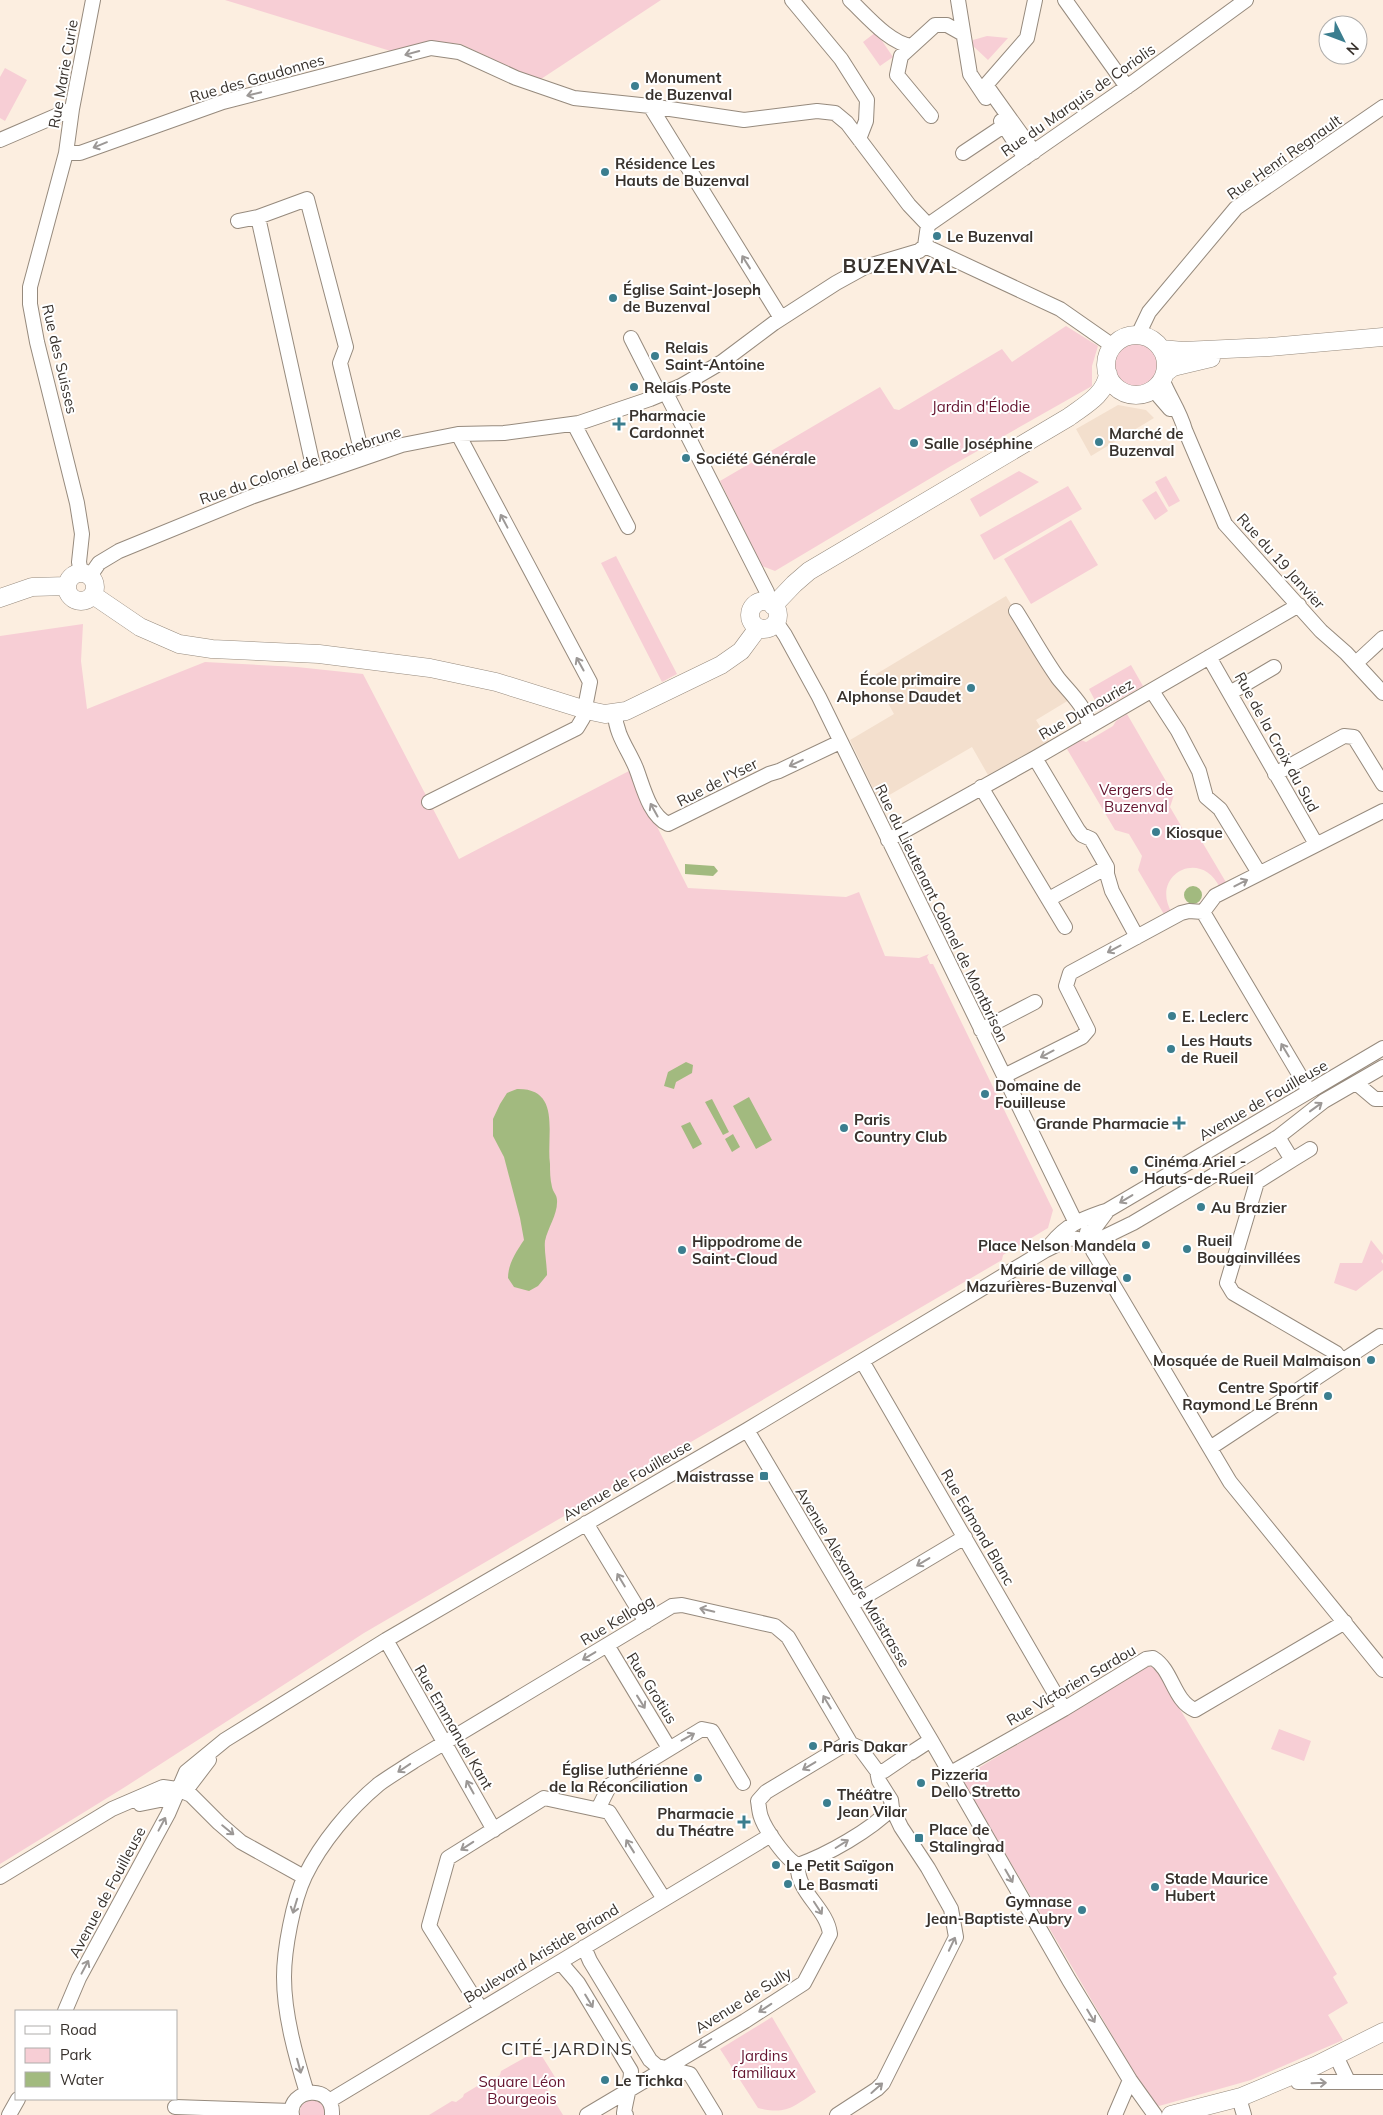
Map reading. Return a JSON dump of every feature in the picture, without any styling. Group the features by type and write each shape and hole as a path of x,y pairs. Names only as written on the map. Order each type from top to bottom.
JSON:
{"main road":[{"path":"1069,417 1100,392 1107,381 1107,359 1113,346 1123,338 1138,335 1151,339 1162,349 1166,360 1159,381"},
{"path":"1162,349 1183,351 1269,347 1382,338"},
{"path":"772,610 758,603 751,610 751,620 758,628 768,628 772,610 794,584 809,571 1069,417 1126,393 1140,394 1159,381 1173,367 1184,363 1269,347"},
{"path":"1108,374 1115,386 1126,393"},
{"path":"86,575 95,585 93,595 86,601 76,600 69,594 67,586 72,576 86,575"},
{"path":"0,598 32,587 67,586"},
{"path":"93,595 140,627 179,644 212,649 319,654 430,668 496,682 601,714 615,714 635,707 730,659 743,649 758,628"},
{"path":"1171,2115 1239,2098 1336,2056 1383,2032"}],"street":[{"name":"Rue Marie Curie","path":"66,153 72,109 93,0"},
{"path":"792,0 841,59 867,100 866,121 859,139 909,205 928,224 925,246 1060,309 1113,346"},
{"path":"850,0 891,38 902,45 912,46"},
{"path":"958,0 970,74 983,87 1029,155"},
{"path":"983,87 1027,38 1035,0"},
{"path":"1066,0 1127,87"},
{"name":"Rue du Marquis de Coriolis","path":"928,224 1127,87 1246,0"},
{"path":"931,116 897,75 901,56 935,25 947,25 963,34"},
{"name":"Rue des Gaudonnes","path":"66,153 80,153 223,102 431,48 459,52 523,81 574,98 650,106 744,120 817,111 835,113 847,123 859,139"},
{"path":"650,106 781,318"},
{"name":"Rue Henri Regnault","path":"1138,335 1149,312 1236,208 1383,107"},
{"path":"0,140 72,109"},
{"path":"964,153 1008,123"},
{"name":"Rue des Suisses","path":"66,153 30,286 30,304 37,342 77,502 82,539 79,562 86,575"},
{"path":"238,221 307,199 346,347 340,363 363,458"},
{"path":"258,216 315,475"},
{"name":"Rue du Colonel de Rochebrune","path":"86,575 107,558 233,504 402,445 458,434 504,433 574,424 663,394 681,386 722,362 781,318 865,267 912,254 925,246"},
{"name":"Rue du Lieutenant Colonel de Montbrison","path":"631,338 696,452 767,592 772,610 814,689 1075,1221"},
{"name":"Rue du 19 Janvier","path":"1159,381 1157,394 1168,404 1185,430 1225,524 1321,631 1356,663 1383,693"},
{"path":"574,424 628,527"},
{"path":"429,802 577,728 586,710 590,682 458,434"},
{"path":"82,539 94,555 107,558"},
{"name":"Rue Dumouriez","path":"888,840 1035,758 1299,605"},
{"path":"1016,611 1058,678 1074,694 1088,720 1089,727"},
{"path":"1356,663 1383,638"},
{"name":"Rue de la Croix du Sud","path":"1210,657 1316,844"},
{"path":"1230,693 1274,667"},
{"path":"1152,691 1178,731 1199,771 1206,797 1220,809 1259,873"},
{"name":"Rue de l'Yser","path":"615,714 618,733 636,768 639,781 658,817 668,824 769,774 840,742"},
{"path":"1275,774 1344,736 1354,737 1383,784"},
{"path":"1035,758 1078,830 1082,835 1090,838 1107,867 1112,891 1137,937"},
{"path":"981,787 1065,927"},
{"path":"1203,912 1215,896 1383,811"},
{"path":"1049,899 1107,867"},
{"path":"1004,1076 1082,1037 1088,1030 1066,986 1070,973 1181,914 1189,911 1203,912"},
{"path":"1203,912 1310,1092"},
{"path":"981,1030 1035,1002"},
{"name":"Avenue de Fouilleuse","path":"1046,1250 1060,1233 1075,1221 1108,1210 1383,1048"},
{"name":"Avenue de Fouilleuse","path":"1092,1236 1098,1240 1133,1223 1278,1137 1324,1101 1383,1067"},
{"path":"1356,1083 1375,1099 1383,1099"},
{"path":"1278,1137 1292,1160"},
{"path":"1310,1149 1257,1182 1227,1283 1233,1293 1336,1353 1342,1361"},
{"name":"Avenue de Fouilleuse","path":"66,2010 79,1978 168,1814 177,1788 186,1772 226,1740 386,1640 747,1430 1046,1250 1070,1238 1084,1240 1092,1236 1094,1229 1108,1210"},
{"path":"1070,1238 1075,1221 1092,1236 1094,1253 1238,1493 1383,1670"},
{"path":"1210,1448 1380,1336 1383,1337"},
{"name":"Rue Edmond Blanc","path":"862,1361 1064,1709"},
{"name":"Avenue Alexandre Maistrasse","path":"747,1430 931,1740 1069,1980 1130,2080 1155,2115"},
{"path":"586,1522 646,1622"},
{"path":"851,1605 965,1537"},
{"name":"Rue Kellogg","path":"307,2093 291,2036 284,1977 288,1929 304,1877 329,1839 357,1805 379,1784 445,1742 672,1606 682,1605 776,1626 788,1637 851,1744"},
{"name":"Rue Victorien Sardou","path":"949,1774 1064,1709 1146,1659 1152,1658 1160,1662 1185,1706 1195,1710 1345,1622"},
{"name":"Rue Emmanuel Kant","path":"386,1640 494,1830"},
{"name":"Rue Grotius","path":"607,1645 669,1748"},
{"path":"598,1809 610,1785 702,1729 712,1731 744,1785 758,1801 760,1816 771,1835 787,1857 798,1865 815,1859 833,1849 883,1817 892,1808"},
{"path":"877,1771 884,1771 931,1740"},
{"path":"758,1801 774,1787 844,1745 851,1744 860,1748 877,1771 879,1781 891,1800 892,1808 901,1827 952,1909 956,1937 883,2083 877,2090 837,2115"},
{"path":"0,1877 112,1809 163,1787 177,1788 192,1795 219,1824 242,1842 304,1877"},
{"path":"481,2009 429,1926 448,1858 544,1798 609,1812 664,1899"},
{"name":"Boulevard Aristide Briand","path":"329,2101 771,1835"},
{"name":"Avenue de Sully","path":"587,2115 745,2021 804,1983 830,1934 829,1925 801,1882 797,1873 798,1865"},
{"path":"584,1947 590,1961 650,2060 657,2066 690,2074 715,2115"},
{"path":"560,1962 578,1983 631,2071 631,2082 627,2091 624,2112 626,2115"},
{"path":"1336,2056 1348,2082"},
{"path":"1295,2074 1298,2082 1383,2082"},
{"path":"1115,2115 1130,2080"},
{"path":"172,2107 292,2113 295,2101 307,2093 318,2093 329,2101 332,2115"},
{"path":"1239,2098 1244,2115"},
{"path":"9,2115 17,2100"}],"shaded area":[{"name":"Marché de Buzenval","path":"1118,405 1146,410 1154,418 1091,456 1076,429"},
{"name":"École primaire Alphonse Daudet","path":"1006,596 1069,700 1036,720 1049,741 988,775 972,747 879,801 850,740 894,714 873,676"}],"green space":[{"path":"225,0 661,0 538,81 461,44 436,42 397,53"},
{"path":"876,32 893,57 880,66 863,42"},
{"path":"987,36 1008,38 988,60 972,45 973,40"},
{"path":"5,68 27,80 5,121 0,118 0,77"},
{"name":"Jardin d'Élodie","path":"1066,326 1098,346 1092,366 1092,386 951,466 775,571 762,566 720,481 880,387 894,409 899,410 1002,349 1012,362"},
{"path":"1131,340 1141,340 1154,347 1161,360 1161,370 1154,383 1141,390 1131,390 1122,386 1115,379 1111,370 1111,360 1115,351 1122,344"},
{"path":"1019,471 1039,482 980,517 970,499"},
{"path":"1166,476 1180,501 1169,507 1155,482"},
{"path":"1068,486 1082,509 994,560 980,535"},
{"path":"1156,491 1168,511 1155,520 1142,500"},
{"path":"1071,520 1098,565 1031,604 1004,559"},
{"path":"616,556 677,674 662,682 601,563"},
{"path":"83,624 81,661 87,709 205,662 297,667 363,674 459,859 629,771 688,888 846,897 859,892 885,956 919,958 929,954 927,957 930,964 933,964 1053,1210 1048,1228 1003,1255 1002,1260 364,1633 125,1787 0,1864 0,636"},
{"path":"1131,665 1143,686 1100,710 1089,689"},
{"name":"Vergers de Buzenval","path":"1127,714 1174,795 1170,807 1184,831 1198,835 1227,884 1220,888 1212,876 1201,869 1190,868 1180,871 1172,878 1167,887 1167,899 1172,913 1165,916 1138,870 1142,856 1129,834 1115,830 1067,749 1081,740 1086,742 1113,726 1116,721"},
{"path":"1371,1240 1383,1255 1381,1261 1383,1270 1356,1291 1334,1283 1340,1263 1362,1263"},
{"name":"Stade Maurice Hubert","path":"1147,1667 1155,1667 1337,1974 1333,1977 1348,2003 1328,2015 1343,2040 1251,2080 1159,2106 1152,2103 964,1783 965,1776"},
{"path":"1279,1729 1311,1741 1304,1761 1271,1749"},
{"name":"Jardins familiaux","path":"772,2017 816,2092 795,2106 776,2111 758,2108 720,2049"},
{"name":"Square Léon Bourgeois","path":"540,2053 558,2082 547,2089 563,2115 429,2115 452,2101 456,2102 464,2094 489,2079 493,2080 500,2075 501,2071"},
{"path":"310,2099 321,2104 326,2115 299,2115 301,2106"}],"water":[{"path":"685,864 714,866 718,871 713,876 685,874"},
{"path":"1189,886 1197,886 1202,891 1200,902 1189,904 1184,899 1184,891"},
{"path":"686,1062 693,1065 692,1073 676,1082 674,1089 664,1086 668,1072"},
{"path":"517,1089 531,1091 541,1096 546,1105 550,1127 550,1178 557,1200 556,1210 545,1241 547,1275 538,1286 529,1291 514,1287 508,1278 511,1263 524,1240 504,1157 493,1136 493,1119 500,1104 507,1093"},
{"path":"749,1097 772,1140 756,1149 733,1106"},
{"path":"712,1099 729,1132 723,1135 705,1102"},
{"path":"690,1122 702,1144 693,1149 681,1126"},
{"path":"733,1134 740,1147 732,1152 725,1139"}],"place":[{"name":"Monument de Buzenval","path":"635,86"},
{"name":"Résidence Les Hauts de Buzenval","path":"605,172"},
{"name":"Le Buzenval","path":"937,236"},
{"name":"Église Saint-Joseph de Buzenval","path":"613,298"},
{"name":"Relais Saint-Antoine","path":"655,356"},
{"name":"Relais Poste","path":"634,387"},
{"name":"Pharmacie Cardonnet","path":"619,424"},
{"name":"Marché de Buzenval","path":"1099,442"},
{"name":"Salle Joséphine","path":"914,443"},
{"name":"Société Générale","path":"686,458"},
{"name":"École primaire Alphonse Daudet","path":"971,688"},
{"name":"Kiosque","path":"1156,832"},
{"name":"E. Leclerc","path":"1172,1016"},
{"name":"Les Hauts de Rueil","path":"1171,1049"},
{"name":"Domaine de Fouilleuse","path":"985,1094"},
{"name":"Grande Pharmacie","path":"1179,1123"},
{"name":"Paris Country Club","path":"844,1128"},
{"name":"Cinéma Ariel - Hauts-de-Rueil","path":"1134,1170"},
{"name":"Au Brazier","path":"1201,1207"},
{"name":"Place Nelson Mandela","path":"1146,1245"},
{"name":"Rueil Bougainvillées","path":"1187,1249"},
{"name":"Hippodrome de Saint-Cloud","path":"682,1250"},
{"name":"Mairie de village Mazurières-Buzenval","path":"1127,1278"},
{"name":"Mosquée de Rueil Malmaison","path":"1371,1360"},
{"name":"Centre Sportif Raymond Le Brenn","path":"1328,1396"},
{"name":"Maistrasse","path":"764,1476"},
{"name":"Paris Dakar","path":"813,1746"},
{"name":"Église luthérienne de la Réconciliation","path":"698,1778"},
{"name":"Pizzeria Dello Stretto","path":"921,1783"},
{"name":"Théâtre Jean Vilar","path":"827,1803"},
{"name":"Pharmacie du Théatre","path":"744,1822"},
{"name":"Place de Stalingrad","path":"919,1838"},
{"name":"Le Petit Saïgon","path":"776,1865"},
{"name":"Le Basmati","path":"788,1884"},
{"name":"Stade Maurice Hubert","path":"1155,1887"},
{"name":"Gymnase Jean-Baptiste Aubry","path":"1082,1910"},
{"name":"Le Tichka","path":"605,2080"}],"district":[{"name":"BUZENVAL","path":"900,265"},
{"name":"CITÉ-JARDINS","path":"567,2048"}]}
